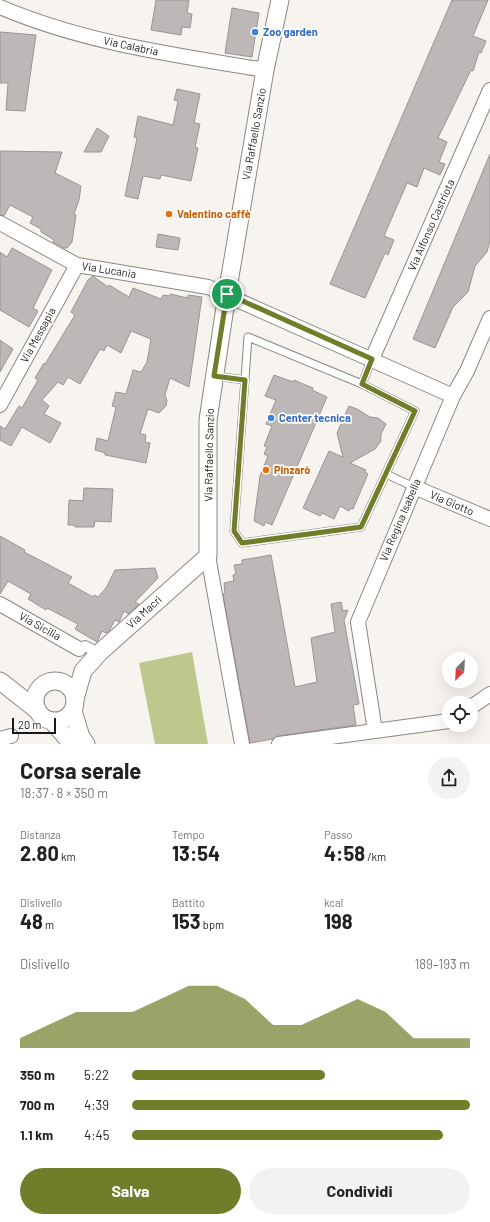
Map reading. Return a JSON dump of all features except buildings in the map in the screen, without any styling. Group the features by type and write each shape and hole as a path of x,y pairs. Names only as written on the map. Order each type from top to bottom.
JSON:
{"street":[{"name":"Via Raffaello Sanzio","path":"242,744 208,556 208,420 227,294 265,70 280,0"},
{"name":"Via Calabria","path":"0,7 48,24 101,40 138,49 265,70"},
{"name":"Via Alfonso Castriota","path":"372,359 490,90"},
{"name":"Via Lucania","path":"0,223 77,265 208,287 227,294 453,396"},
{"name":"Via Messapia","path":"1,399 77,265"},
{"name":"Via Regina Isabella","path":"376,731 358,622 453,396 467,371 490,318"},
{"name":"Via Giotto","path":"414,487 490,519"},
{"name":"Via Macrì","path":"59,682 83,671 99,653 208,556"},
{"name":"Via Sicilia","path":"0,604 79,648"},
{"path":"79,648 85,646 99,653"},
{"name":"Via Macrì","path":"74,705 83,671"},
{"path":"0,681 41,687"},
{"path":"0,681 37,710 41,715 52,721 72,744"},
{"path":"37,710 36,698 41,687 46,683 59,682 70,688 81,737 86,744"},
{"path":"478,702 490,694"},
{"path":"52,721 64,719 74,705"},
{"path":"279,744 442,722"}],"lane":[{"path":"248,337 362,384 415,411 361,527 242,543 234,531 248,337"},
{"path":"362,384 372,359"},
{"path":"214,376 245,380"},
{"path":"386,474 414,487"}],"green space":[{"path":"192,652 208,744 155,744 139,663"}],"place":[{"name":"Zoo garden","path":"255,32"},
{"name":"Valentino caffè","path":"169,214"},
{"name":"Center tecnica","path":"271,418"},
{"name":"Pinzarò","path":"266,470"}],"route":[{"path":"227,294 372,359 362,384 415,411 361,527 242,543 234,531 245,380 214,376 227,294"}]}
